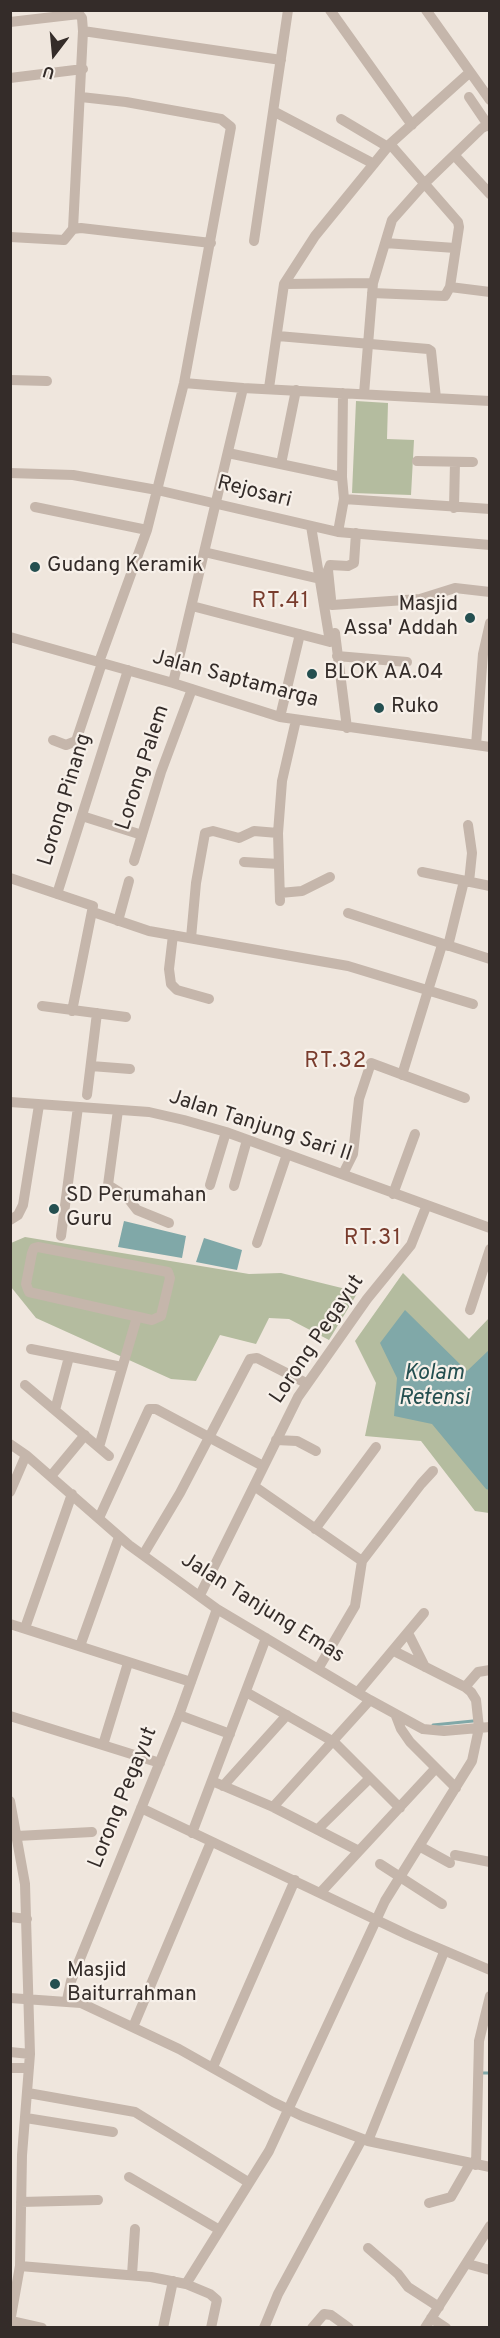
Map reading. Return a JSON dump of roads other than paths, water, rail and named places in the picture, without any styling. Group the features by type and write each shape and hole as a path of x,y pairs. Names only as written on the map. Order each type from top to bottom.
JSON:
{"street":[{"path":"254,241 275,112 288,10"},
{"path":"330,10 412,125"},
{"path":"426,10 489,100"},
{"path":"10,237 64,240 73,229 83,31 82,18 79,14 12,22"},
{"path":"83,31 281,60"},
{"path":"15,77 82,69"},
{"path":"269,388 284,284 315,236 389,146 469,73"},
{"path":"53,740 66,746 74,744 147,530 184,383 231,125 221,119 126,102 81,97"},
{"path":"364,394 373,288 385,243 395,215 424,184 489,126 469,97"},
{"path":"275,112 374,164"},
{"path":"284,284 373,288 443,297 448,294 458,222 389,146 341,119"},
{"path":"455,156 489,194"},
{"path":"73,229 211,243"},
{"path":"385,243 455,248"},
{"path":"450,287 489,292"},
{"path":"278,336 422,347 431,351 436,398"},
{"path":"10,380 47,381"},
{"path":"184,383 489,400"},
{"path":"173,683 243,388"},
{"path":"281,464 296,390"},
{"path":"338,531 344,499 343,393"},
{"path":"228,453 342,477"},
{"path":"417,461 473,462"},
{"path":"454,508 455,462"},
{"name":"Rejosari","path":"10,473 73,475 157,490 338,531 489,545"},
{"path":"344,499 489,509"},
{"path":"35,507 147,530"},
{"path":"192,606 330,642 311,526"},
{"path":"347,728 328,570 330,565 348,566 354,563 356,533"},
{"path":"204,552 320,579"},
{"path":"332,605 420,599 455,588 489,592"},
{"path":"476,745 483,654 489,623"},
{"path":"280,717 300,634"},
{"name":"Jalan Saptamarga","path":"10,637 173,683 280,717 489,747"},
{"path":"337,656 407,662"},
{"name":"Lorong Pinang","path":"10,878 57,894 128,670"},
{"name":"Lorong Palem","path":"134,861 161,772 192,689"},
{"path":"296,720 282,781 278,833 280,897 302,891 330,877"},
{"path":"82,816 142,835"},
{"path":"402,1075 428,990 467,882 472,846 468,825"},
{"path":"191,938 196,883 205,833 213,831 239,838 254,831 278,833"},
{"path":"244,862 279,864"},
{"path":"422,872 489,886"},
{"path":"118,921 129,881"},
{"path":"57,894 91,905 93,912 72,1011"},
{"path":"93,912 173,935 348,966 473,1004"},
{"path":"348,913 489,959"},
{"path":"173,935 169,969 172,987 209,999"},
{"path":"42,1006 126,1017"},
{"path":"87,1095 97,1013"},
{"path":"343,1174 353,1154 359,1099 371,1064 465,1098"},
{"path":"91,1066 130,1070"},
{"name":"Jalan Tanjung Sari II","path":"10,1102 161,1114 226,1132 426,1207 489,1228"},
{"path":"10,1220 18,1215 23,1205 39,1105"},
{"path":"61,1236 78,1107"},
{"path":"118,1110 108,1185 127,1197 137,1210 169,1223"},
{"path":"210,1185 226,1132"},
{"path":"393,1194 415,1134"},
{"path":"234,1186 247,1140"},
{"path":"257,1243 287,1154"},
{"name":"Lorong Pegayut","path":"200,1595 306,1383 367,1299 411,1245 426,1207"},
{"path":"38,1247 168,1272 170,1278 160,1318 152,1320 137,1317 29,1292 26,1284 33,1249 38,1247"},
{"path":"470,1310 489,1249"},
{"path":"99,1447 137,1317"},
{"path":"31,1348 122,1367"},
{"path":"55,1410 69,1357"},
{"path":"143,1555 180,1493 251,1358 257,1358 306,1383"},
{"path":"25,1385 109,1456"},
{"path":"99,1518 114,1490 129,1448 147,1410 156,1409 263,1466"},
{"path":"51,1476 85,1435"},
{"path":"276,1440 297,1441 316,1451"},
{"name":"Jalan Tanjung Emas","path":"10,1444 51,1476 119,1537 217,1609 396,1716 428,1730 484,1728"},
{"path":"315,1528 376,1447"},
{"path":"10,1492 26,1455"},
{"path":"318,1669 355,1606 362,1561 421,1484 434,1471"},
{"path":"254,1486 362,1561"},
{"path":"25,1628 72,1494"},
{"path":"80,1646 119,1537"},
{"name":"Lorong Pegayut","path":"68,2001 71,1981 160,1763 217,1609"},
{"path":"358,1692 424,1613"},
{"path":"10,1624 191,1682"},
{"path":"408,1633 425,1667"},
{"path":"192,1833 266,1638"},
{"path":"186,2284 218,2229 269,2151 376,1920 398,1878 472,1761 484,1728 476,1700 465,1687 394,1651"},
{"path":"103,1745 128,1663"},
{"path":"465,1687 478,1672 489,1670"},
{"path":"246,1692 334,1742 400,1808"},
{"path":"273,1807 370,1700"},
{"path":"179,1714 230,1734"},
{"path":"223,1786 287,1715"},
{"path":"10,1716 160,1763"},
{"path":"396,1716 404,1735 456,1788"},
{"path":"321,1892 435,1769"},
{"path":"318,1830 370,1778"},
{"path":"212,1781 273,1807 359,1851"},
{"path":"10,1801 25,1884 30,2054 21,2202 15,2229 20,2266 14,2289 11,2321 42,2328"},
{"path":"141,1808 444,1952 489,1970"},
{"path":"17,1836 93,1832"},
{"path":"133,2027 211,1842"},
{"path":"419,1846 453,1859 489,1862"},
{"path":"380,1864 398,1878 442,1904"},
{"path":"213,2067 295,1880"},
{"path":"10,1917 27,1919"},
{"path":"264,2328 278,2294 365,2140 444,1952"},
{"path":"429,2203 451,2197 473,2165 477,2121 477,2066 486,2026 489,1996"},
{"path":"10,1998 29,2001 68,2001 96,2008 213,2067 289,2110 365,2140 489,2167"},
{"path":"10,2052 30,2054"},
{"path":"10,2068 29,2067"},
{"path":"28,2093 135,2112 248,2182"},
{"path":"477,2121 489,2117"},
{"path":"26,2118 113,2132"},
{"path":"10,2155 22,2156"},
{"path":"129,2177 218,2229"},
{"path":"21,2202 98,2200"},
{"path":"446,2328 428,2323 487,2238 489,2226"},
{"path":"132,2275 135,2229"},
{"path":"368,2248 398,2274 408,2288 439,2307"},
{"path":"468,2264 489,2270"},
{"path":"20,2266 132,2275 186,2284 210,2294 217,2300 211,2328"},
{"path":"163,2328 173,2281"},
{"path":"312,2328 319,2316 324,2314 331,2315 349,2328"}],"water":[{"path":"124,1221 186,1236 182,1258 118,1247"},
{"path":"204,1238 242,1250 237,1270 196,1262"},
{"name":"Kolam Retensi","path":"405,1310 467,1371 489,1350 489,1490 432,1424 394,1416 397,1378 380,1343"}],"waterway":[{"path":"433,1725 473,1721"},
{"path":"483,2073 490,2073"}],"place":[{"name":"Gudang Keramik","path":"35,567"},
{"name":"Masjid Assa' Addah","path":"470,618"},
{"name":"BLOK AA.04","path":"312,674"},
{"name":"Ruko","path":"379,708"},
{"name":"SD Perumahan Guru","path":"54,1209"},
{"name":"Masjid Baiturrahman","path":"55,1984"}],"district":[{"name":"RT.41","path":"281,603"},
{"name":"RT.32","path":"336,1063"},
{"name":"RT.31","path":"373,1240"}]}
